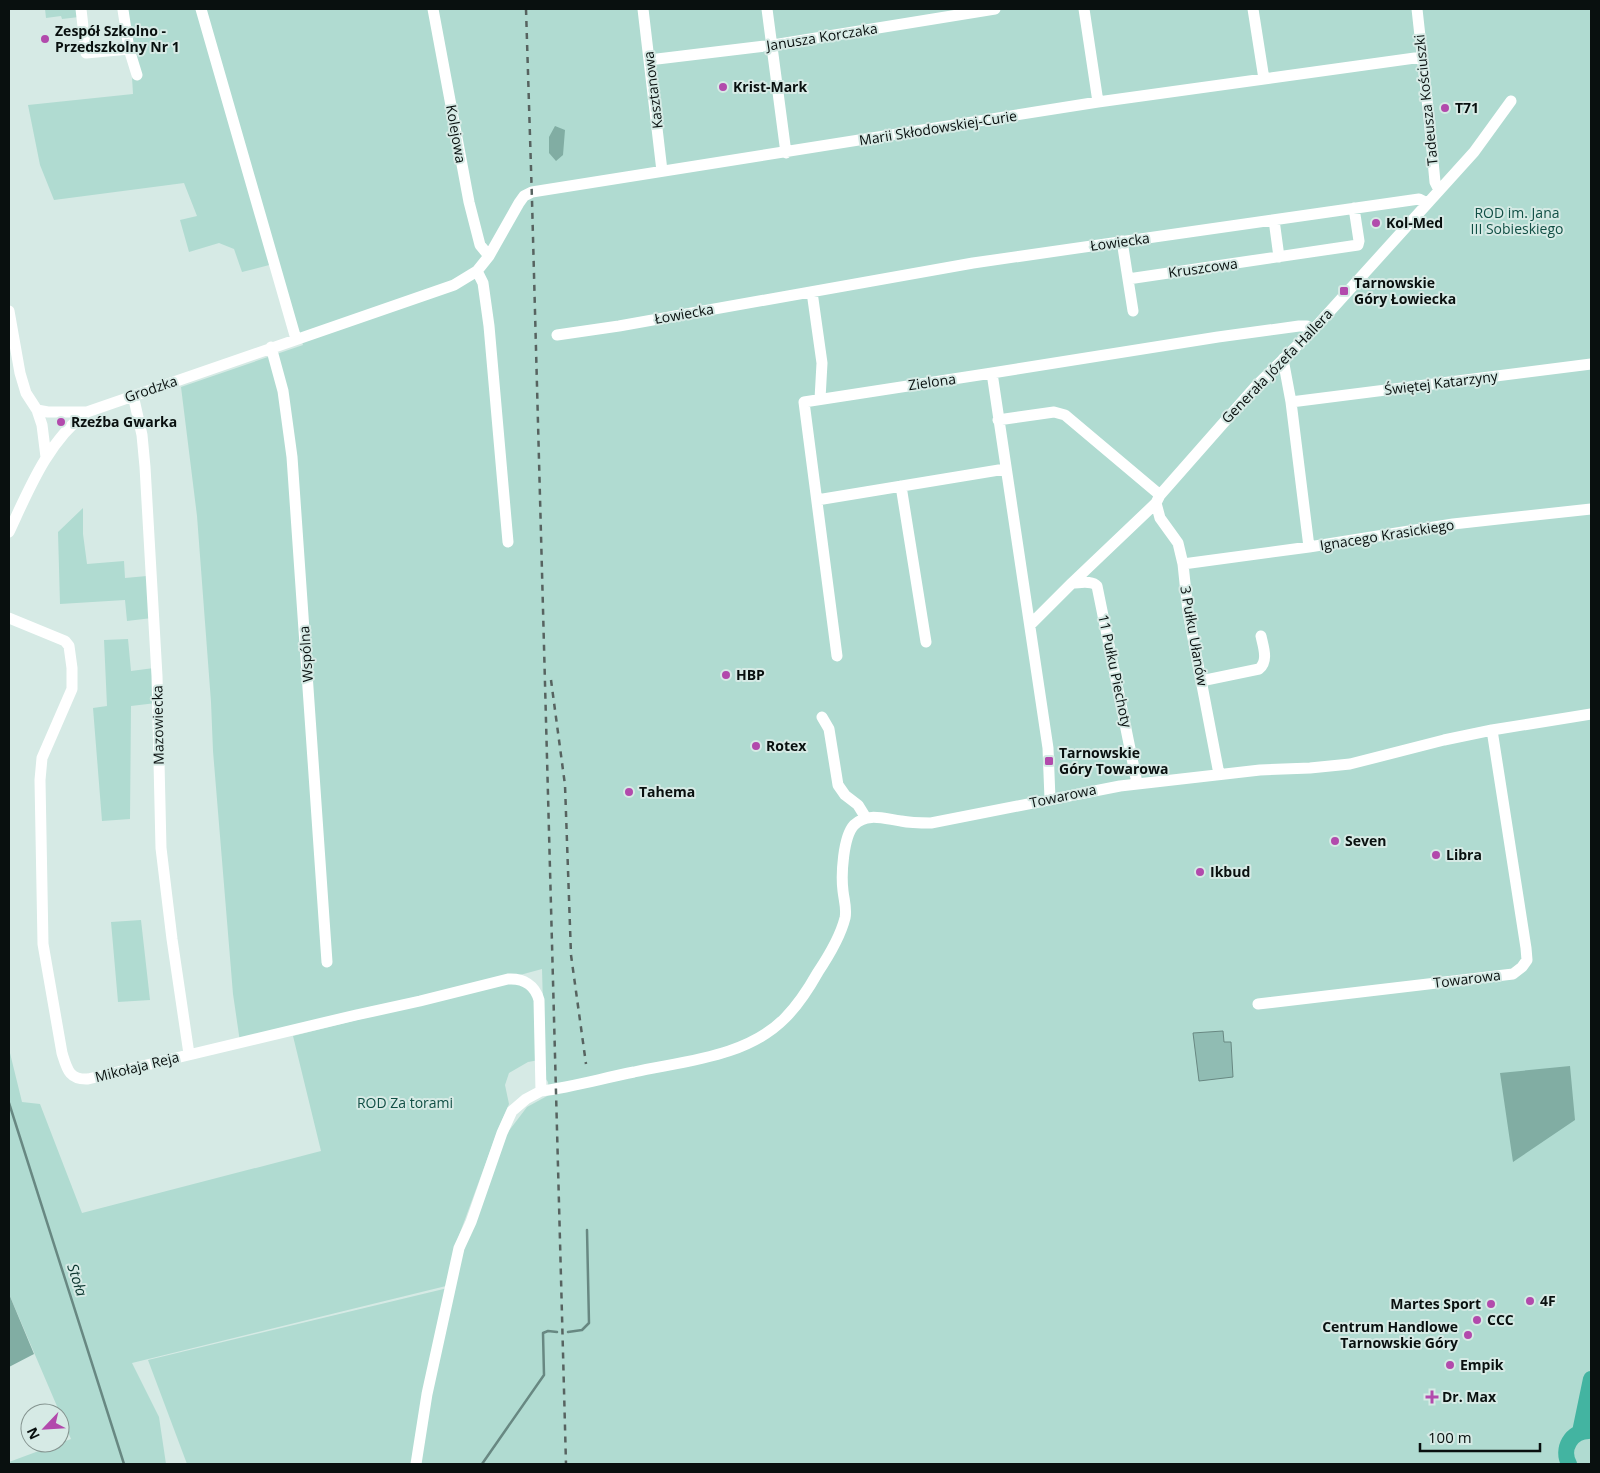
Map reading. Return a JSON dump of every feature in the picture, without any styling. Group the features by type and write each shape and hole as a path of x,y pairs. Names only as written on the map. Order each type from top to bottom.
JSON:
{"highway":[{"path":"1569,1464 1566,1458 1566,1448 1571,1439 1586,1432 1591,1379"}],"street":[{"path":"81,9 86,53 129,49"},
{"path":"201,9 296,339"},
{"name":"Kolejowa","path":"433,9 469,202 480,245 489,256"},
{"name":"Kasztanowa","path":"643,9 662,171"},
{"path":"767,9 786,153"},
{"name":"Janusza Korczaka","path":"649,60 772,45 995,9"},
{"path":"1084,9 1098,102"},
{"path":"1253,9 1264,79"},
{"name":"Tadeusza Kościuszki","path":"1417,9 1435,182 1439,190"},
{"path":"122,10 129,49 137,76"},
{"name":"Marii Skłodowskiej-Curie","path":"489,256 519,203 524,196 532,192 1098,102 1422,57"},
{"name":"Generała Józefa Hallera","path":"1033,623 1158,499 1256,386 1313,330 1474,152 1511,101"},
{"name":"Łowiecka","path":"556,335 619,326 973,263 1419,199 1427,203"},
{"name":"Kruszcowa","path":"1128,279 1358,245 1360,241 1354,208"},
{"path":"1274,220 1279,257"},
{"path":"1122,241 1133,311"},
{"name":"Grodzka","path":"9,532 46,457 67,429 87,412 454,285 477,271 489,256"},
{"path":"477,271 483,283 489,326 508,542"},
{"path":"812,292 822,363 820,399"},
{"path":"9,311 20,373 26,392 37,410 42,425 46,457"},
{"name":"Zielona","path":"837,656 804,402 1218,336 1300,326 1307,326 1313,330"},
{"name":"Wspólna","path":"271,347 283,391 292,457 327,962"},
{"path":"1283,359 1291,402 1309,547"},
{"name":"Świętej Katarzyny","path":"1291,402 1591,364"},
{"path":"992,373 1005,468 1033,623 1048,748 1050,799"},
{"name":"Mazowiecka","path":"133,395 142,435 145,476 157,676 161,848 189,1054"},
{"path":"37,410 48,412 87,412"},
{"path":"998,420 1054,412 1064,415 1158,499"},
{"path":"817,500 1005,468"},
{"path":"901,486 926,642"},
{"name":"3 Pułku Ułanów","path":"1158,499 1160,518 1178,543 1183,564 1188,612 1219,774"},
{"name":"Ignacego Krasickiego","path":"1183,564 1309,547 1453,524 1591,509"},
{"name":"11 Pułku Piechoty","path":"1072,583 1092,582 1096,583 1097,586 1138,783"},
{"name":"Mikołaja Reja","path":"9,618 64,641 69,646 72,689 42,758 40,780 42,944 58,1034 66,1065 73,1076 77,1079 88,1079 515,978 522,980 533,988 539,1000 541,1091"},
{"path":"1201,681 1262,667 1265,661 1261,636"},
{"name":"Towarowa","path":"866,818 873,817 931,823 1102,788 1260,770 1350,764 1492,730 1591,714"},
{"path":"416,1464 427,1394 459,1248 471,1222 512,1110 526,1099 541,1091 724,1052 746,1044 783,1020 824,964 846,914 842,877 848,836 855,825 866,818 858,806 845,795 838,785 829,729 822,717"},
{"name":"Towarowa","path":"1258,1004 1513,974 1528,960 1492,730"}],"green space":[{"path":"45,9 78,9 79,17 62,19 61,16 46,18"},
{"name":"ROD im. Jana III Sobieskiego","path":"128,9 1591,9 1591,1464 187,1464 148,1360 452,1287 498,1145 527,1107 549,1095 548,1082 545,1078 542,969 449,994 240,1042 233,994 213,751 197,516 181,387 303,345 277,263 242,272 234,249 219,243 189,252 180,220 197,216 184,183 54,200 40,165 28,105 133,94"},
{"path":"83,508 83,534 87,564 124,561 125,578 147,576 152,618 127,621 125,600 60,604 58,532"},
{"path":"128,639 131,671 154,668 156,703 131,706 130,819 102,821 93,708 107,706 104,640"},
{"path":"141,920 150,1000 118,1002 111,922"},
{"name":"ROD Za torami","path":"509,982 525,986 534,997 539,1060 528,1062 509,1073 505,1085 509,1104 454,1249 446,1286 132,1363 159,1417 166,1464 9,1464 9,1462 33,1453 70,1453 71,1439 70,1403 56,1403 9,1294 9,1049 22,1102 40,1104 82,1213 321,1151 293,1036"}],"shaded area":[{"path":"555,126 565,130 563,155 556,161 549,153 549,137"},
{"path":"1223,1031 1224,1042 1231,1042 1233,1077 1199,1081 1193,1033"},
{"path":"1570,1066 1575,1120 1513,1162 1500,1073"},
{"path":"9,1294 34,1354 9,1367"}],"waterway":[{"name":"Stoła","path":"9,1103 124,1464"},
{"path":"568,1332 582,1330 589,1323 587,1230"},
{"path":"482,1464 544,1375 543,1333 548,1331 557,1332"}],"railway":[{"path":"526,9 566,1464"},
{"path":"551,680 565,785 571,955 586,1064"}],"place":[{"name":"Zespół Szkolno - Przedszkolny Nr 1","path":"45,39"},
{"name":"Krist-Mark","path":"723,87"},
{"name":"T71","path":"1445,108"},
{"name":"Kol-Med","path":"1376,223"},
{"name":"Tarnowskie Góry Łowiecka","path":"1344,291"},
{"name":"Rzeźba Gwarka","path":"61,422"},
{"name":"HBP","path":"726,675"},
{"name":"Rotex","path":"756,746"},
{"name":"Tarnowskie Góry Towarowa","path":"1049,761"},
{"name":"Tahema","path":"629,792"},
{"name":"Seven","path":"1335,841"},
{"name":"Libra","path":"1436,855"},
{"name":"Ikbud","path":"1200,872"},
{"name":"4F","path":"1530,1301"},
{"name":"Martes Sport","path":"1491,1304"},
{"name":"CCC","path":"1477,1320"},
{"name":"Centrum Handlowe Tarnowskie Góry","path":"1468,1335"},
{"name":"Empik","path":"1450,1365"},
{"name":"Dr. Max","path":"1432,1397"}]}
